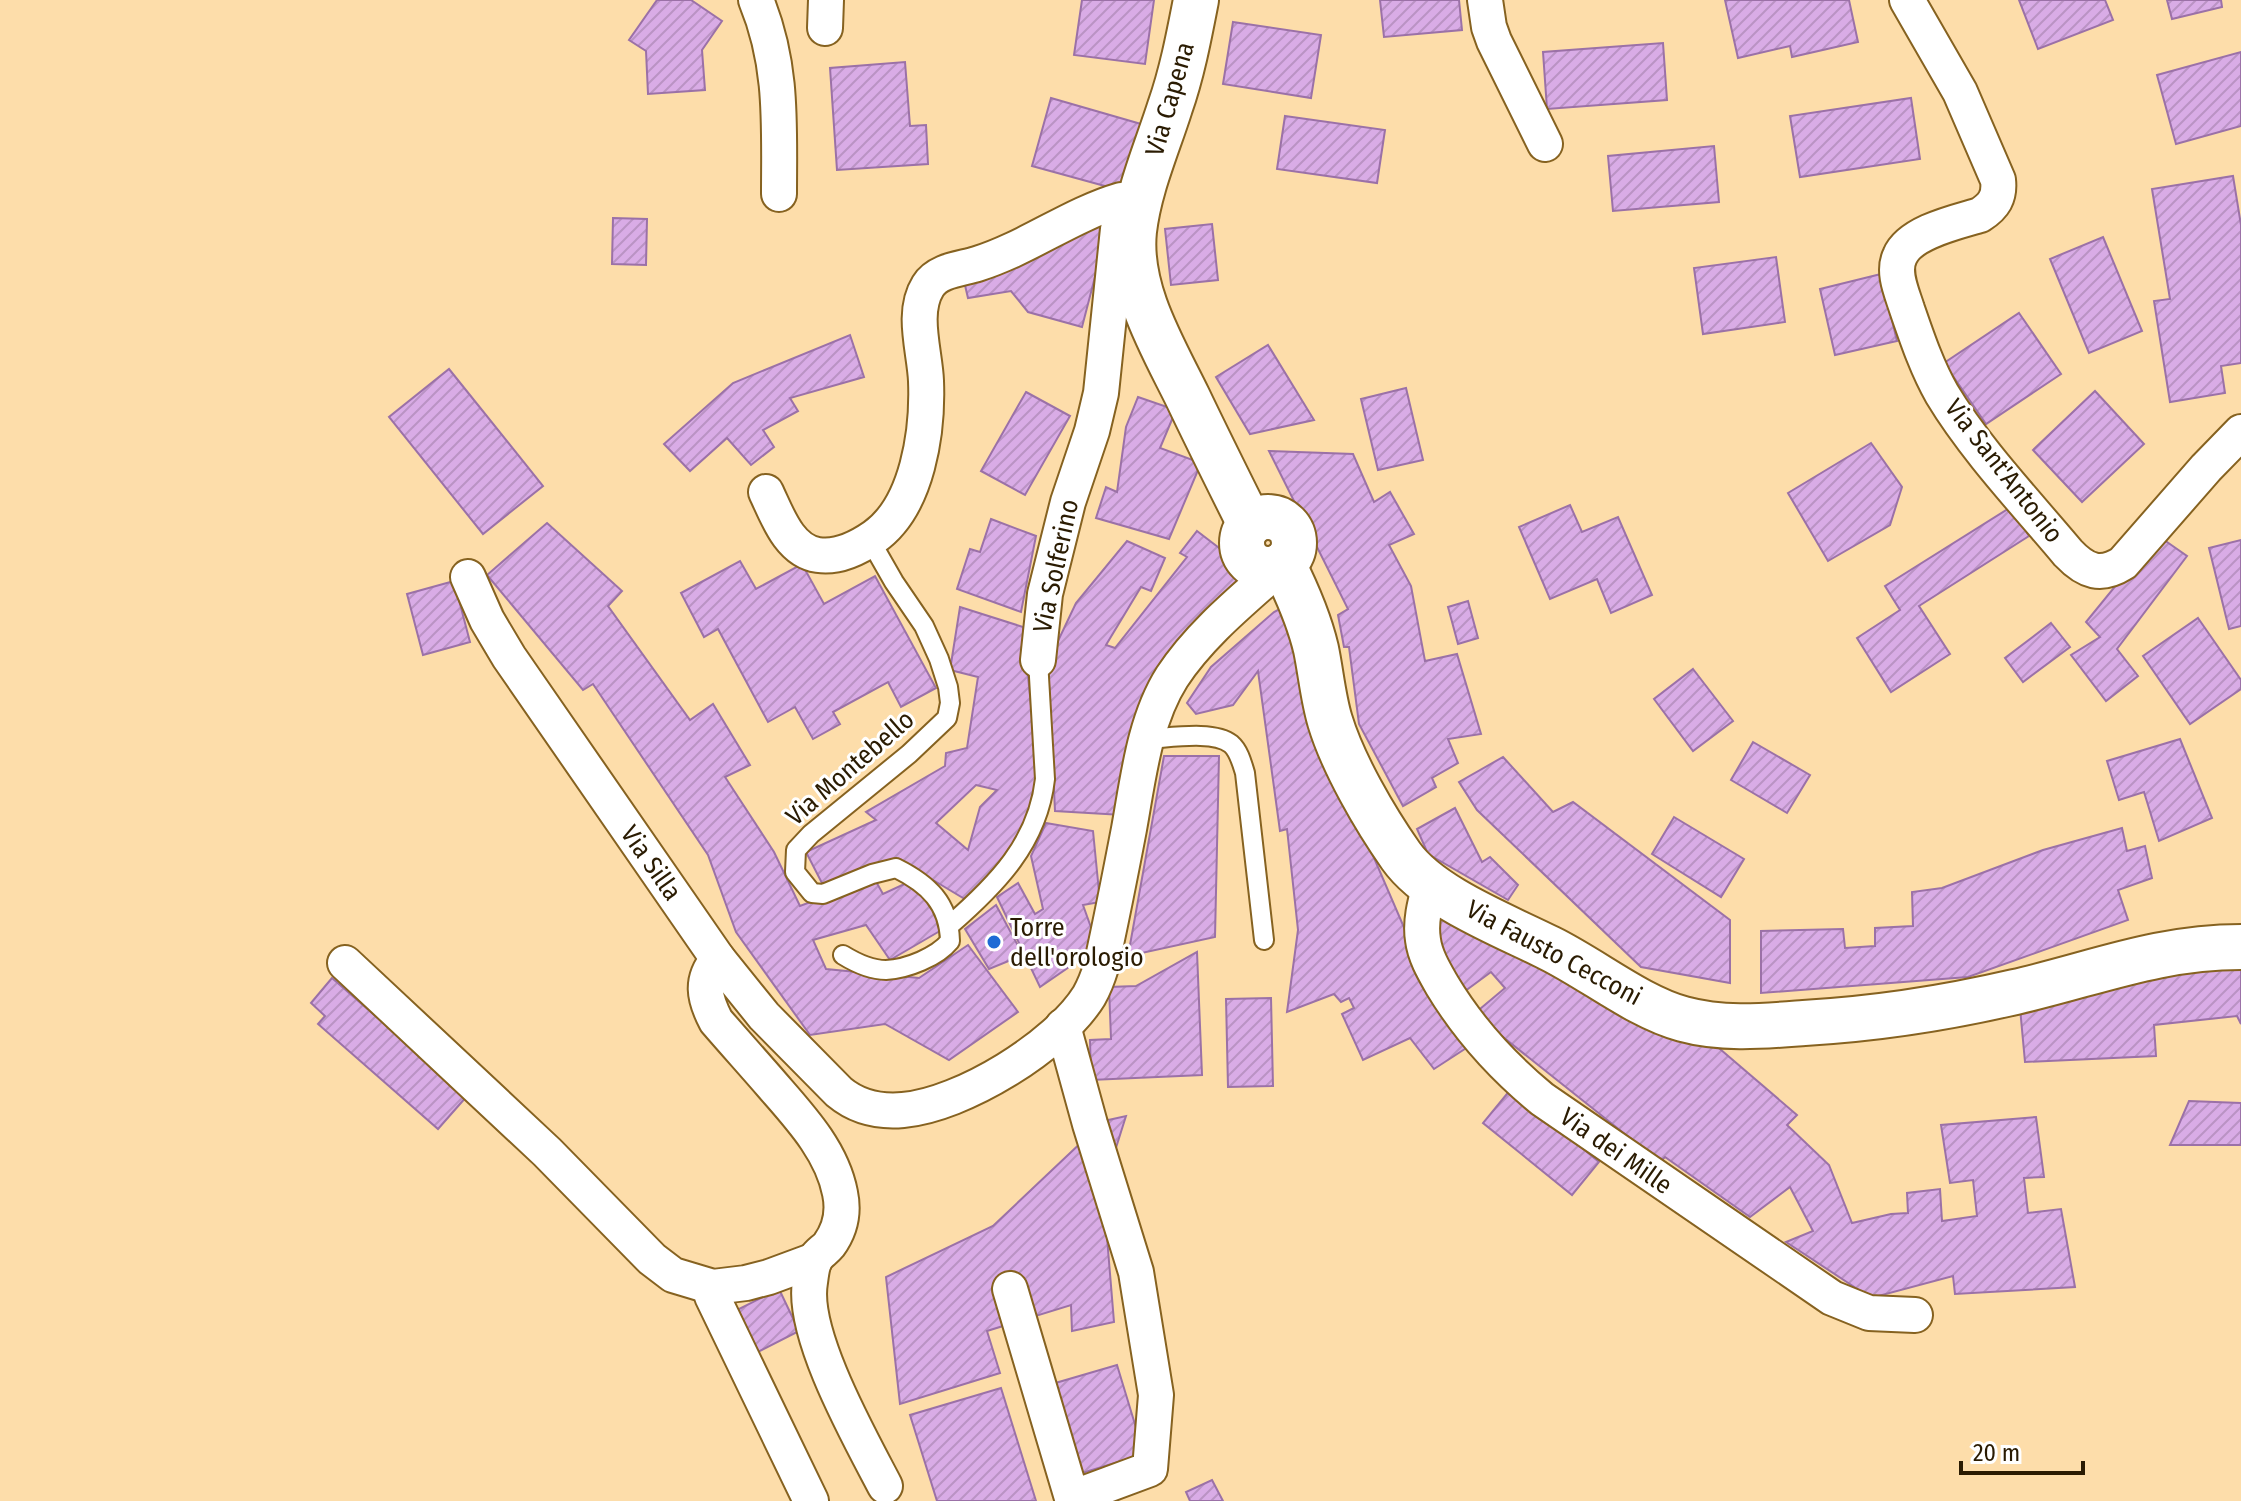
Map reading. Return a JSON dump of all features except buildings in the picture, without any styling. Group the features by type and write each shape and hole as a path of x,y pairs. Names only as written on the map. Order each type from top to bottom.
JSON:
{"main road":[{"name":"Via Capena","path":"1196,0 1178,82 1154,152 1131,199 1134,254 1149,315 1250,524 1257,519 1274,518 1288,526 1294,542 1289,558 1289,575"},
{"name":"Via Fausto Cecconi","path":"1289,575 1312,634 1327,709 1340,749 1391,841 1409,867 1430,885 1479,913 1680,1019 1727,1027 1829,1022 2015,992 2179,950 2241,947"}],"street":[{"path":"756,0 770,39 777,77 779,194"},
{"path":"1485,0 1494,41 1545,144"},
{"name":"Via Sant'Antonio","path":"1907,0 1960,92 1998,180 1999,189 1994,205 1980,215 1914,240 1900,253 1898,261 1899,282 1923,355 1942,394 1967,431 2079,565 2101,572 2123,563 2241,432"},
{"path":"766,492 784,528 799,547 813,555 831,556 860,546 881,532 899,512 913,483 917,466 924,424 926,382 921,308 930,282 949,271 1012,251 1090,210 1131,199"},
{"name":"Via Solferino","path":"1038,660 1045,594 1068,502 1101,393 1131,199"},
{"path":"1010,1289 1073,1499 1150,1469 1156,1395 1136,1272 1063,1026 1089,995 1101,967 1147,739 1165,691 1188,655 1220,621 1289,575"},
{"name":"Via Silla","path":"468,577 487,620 509,657 718,959 764,1016 839,1092 855,1103 877,1109 917,1108 958,1094 1025,1058 1063,1026"},
{"name":"Via dei Mille","path":"1430,885 1422,930 1426,954 1468,1025 1521,1081 1681,1197 1832,1298 1869,1313 1915,1315"},
{"path":"345,963 547,1152 652,1259 673,1275 713,1287 769,1277 815,1260 838,1230 842,1212 840,1192 813,1133 716,1021 709,1008 706,981 709,969 718,959"},
{"path":"815,1260 808,1301 816,1334 851,1422 885,1486"},
{"path":"713,1287 712,1296 811,1501"}],"lane":[{"name":"Via Montebello","path":"870,540 924,626 939,659 948,687 950,703 947,718 909,754 811,834 796,850 795,872 812,893 823,894 872,874 896,868 923,882 936,898 950,925"},
{"name":"Via Solferino","path":"950,925 981,898 1009,867 1026,843 1043,798 1045,779 1038,660"},
{"path":"1147,739 1210,736 1233,745 1245,773 1264,940"},
{"path":"843,955 868,967 887,970 917,962 943,949 950,941 950,925"}],"place":[{"name":"Torre dell'orologio","path":"994,942"}]}
